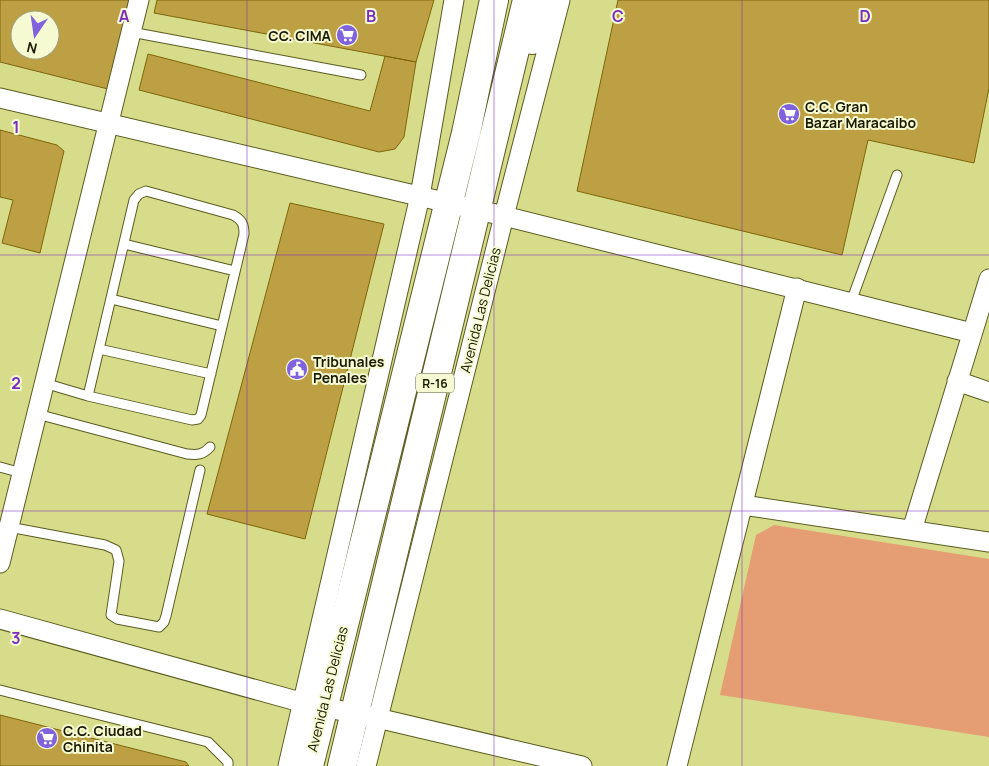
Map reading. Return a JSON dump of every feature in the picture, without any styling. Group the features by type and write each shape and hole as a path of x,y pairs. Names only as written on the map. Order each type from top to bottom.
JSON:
{"main road":[{"path":"466,133 481,0"},
{"name":"Avenida Las Delicias","path":"309,766 313,705 449,203 494,0"},
{"name":"Avenida Las Delicias","path":"342,766 366,716 477,210 528,0"},
{"path":"498,128 548,0"}],"street":[{"path":"0,563 139,0"},
{"name":"Avenida Las Delicias","path":"288,766 313,705 420,196 454,0"},
{"name":"Avenida Las Delicias","path":"366,766 366,716 504,216 560,0"},
{"path":"0,98 504,216 972,333"},
{"path":"912,530 989,279"},
{"path":"677,766 797,288"},
{"path":"957,381 989,392"},
{"path":"742,505 989,542"},
{"path":"0,619 313,705 582,766"}],"lane":[{"path":"131,32 361,75"},
{"path":"851,302 897,175"},
{"path":"44,383 88,396 192,420 198,419 201,415 244,234 244,226 241,219 233,215 146,191 139,194 134,200 88,396"},
{"path":"124,244 235,271"},
{"path":"111,299 222,326"},
{"path":"99,349 211,374"},
{"path":"37,414 187,454 205,453 210,447"},
{"path":"0,467 22,473"},
{"path":"9,527 105,545 116,550 119,561 111,614 118,619 159,627 164,622 166,616 200,470"},
{"path":"0,690 208,742 228,762 228,766"}],"shaded area":[{"path":"774,525 989,559 989,737 720,695 756,535"}],"building":[{"path":"0,0 129,0 108,89 0,62"},
{"name":"CC. CIMA","path":"157,0 434,0 416,62 154,13"},
{"name":"C.C. Gran Bazar Maracaibo","path":"618,0 989,0 989,88 974,163 868,140 842,255 577,191"},
{"path":"148,54 370,111 385,56 416,62 404,137 395,149 379,152 139,90"},
{"path":"0,130 57,145 64,151 40,253 2,243 13,200 0,197"},
{"name":"Tribunales Penales","path":"290,203 384,224 305,539 207,514"},
{"name":"C.C. Ciudad Chinita","path":"0,715 186,762 189,766 0,766"}],"place":[{"name":"CC. CIMA","path":"347,35"},
{"name":"C.C. Gran Bazar Maracaibo","path":"789,114"},
{"name":"Tribunales Penales","path":"297,369"},
{"name":"C.C. Ciudad Chinita","path":"47,738"}]}
